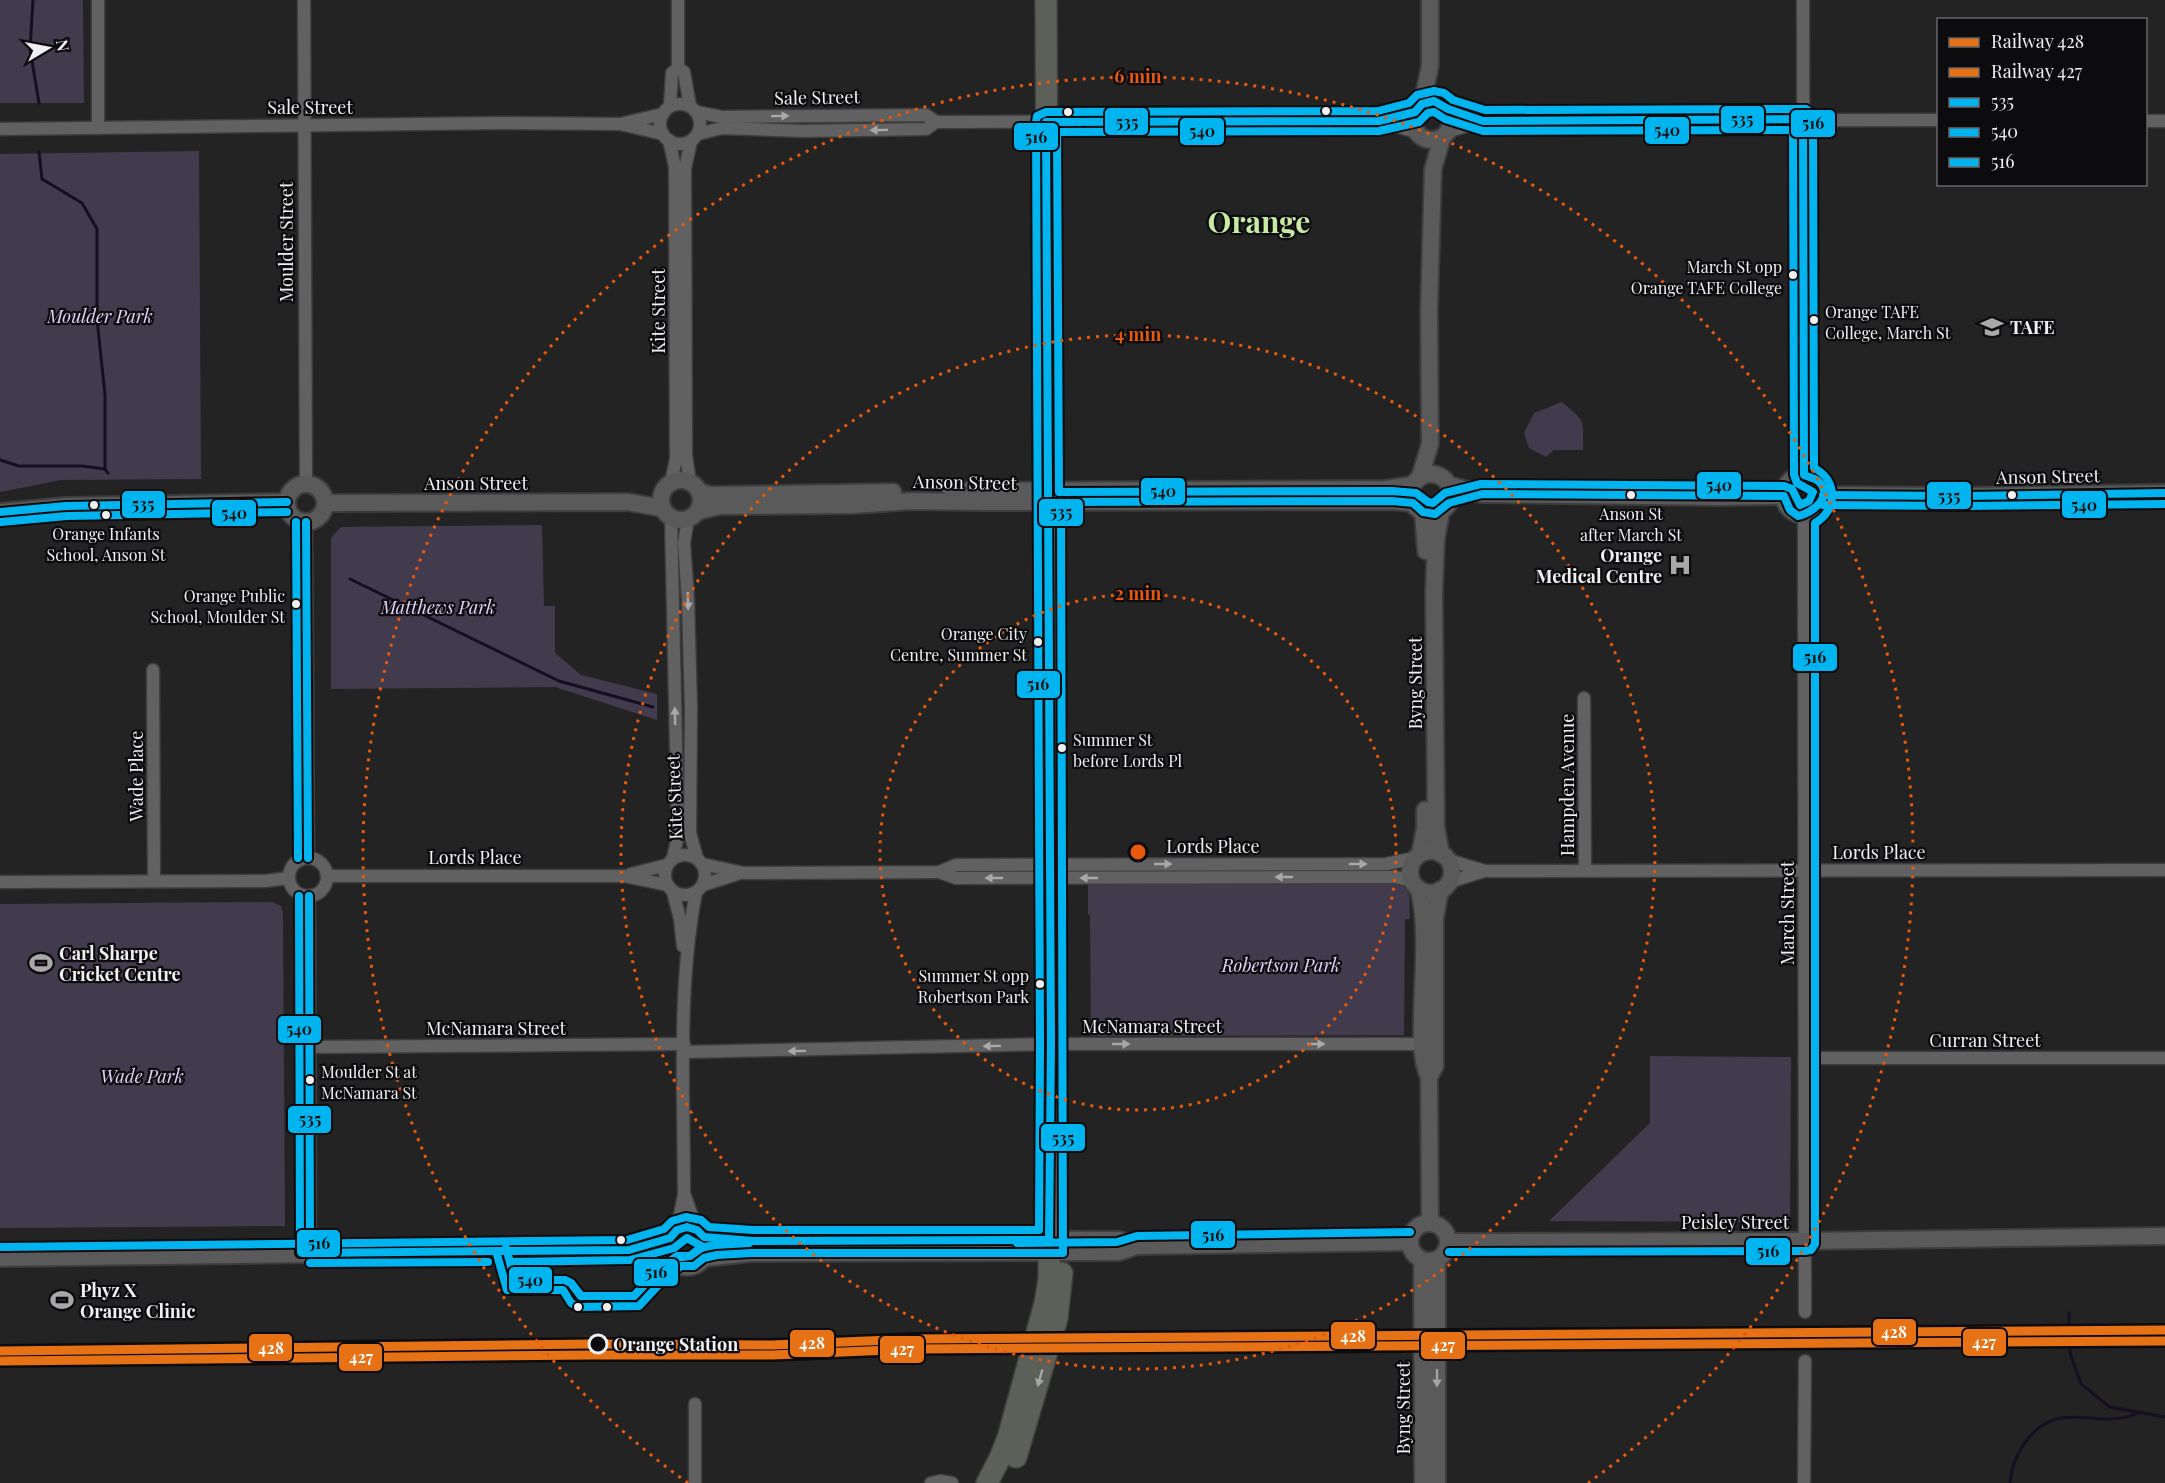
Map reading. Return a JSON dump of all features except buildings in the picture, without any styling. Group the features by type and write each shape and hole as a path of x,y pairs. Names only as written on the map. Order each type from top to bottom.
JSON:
{"highway":[{"path":"990,1482 1008,1438 1045,1303 1056,1247 1055,496 1052,122 1046,0"},
{"path":"1052,122 1059,0"}],"street":[{"path":"98,0 98,128"},
{"name":"Moulder Street","path":"304,0 306,484"},
{"path":"678,0 678,68"},
{"path":"1430,0 1430,66 1413,122 1421,136 1433,169"},
{"path":"1803,0 1804,475"},
{"path":"1430,66 1444,106 1452,120 1433,169 1430,444 1411,497 1418,508 1435,513 1445,507 1482,494"},
{"path":"678,68 684,72 700,123 694,137 680,144 666,137 661,121 666,110 672,73 678,68"},
{"path":"1419,108 1434,101 1483,121"},
{"path":"666,110 680,103 694,109"},
{"name":"Sale Street","path":"694,137 722,128 803,131 926,129 936,122 1379,121 1419,108"},
{"name":"Sale Street","path":"694,109 722,117 926,115 936,122"},
{"name":"Sale Street","path":"620,124 666,110"},
{"path":"1421,136 1431,140 1483,121 1937,120"},
{"name":"Sale Street","path":"1379,121 1421,136"},
{"path":"2147,121 2165,121"},
{"name":"Sale Street","path":"0,129 620,124 666,137"},
{"name":"Kite Street","path":"666,137 675,167 676,459 667,487"},
{"name":"Kite Street","path":"694,137 685,168 686,456 695,487"},
{"path":"1430,444 1451,497 1445,507"},
{"path":"1416,481 1430,474 1482,494 1784,496"},
{"path":"1804,475 1810,476 1820,484 1823,495 1820,507 1804,515 1792,512 1784,496 1785,489 1792,479 1804,475"},
{"path":"677,480 695,487 700,505 693,515 676,520 667,513 661,503 667,487 677,480"},
{"name":"Anson Street","path":"693,515 722,506 853,505 1055,496 1386,489 1416,481"},
{"path":"306,484 319,489 325,503 319,516 306,522 292,517 286,502 292,489 306,484"},
{"name":"Anson Street","path":"628,502 667,487"},
{"name":"Anson Street","path":"695,487 711,495 1055,496 1392,501 1418,508"},
{"name":"Anson Street","path":"1823,495 2165,494"},
{"path":"0,512 66,506 286,502"},
{"name":"Anson Street","path":"325,503 628,502 667,513"},
{"name":"Byng Street","path":"1444,857 1436,828 1434,646 1435,563 1445,507"},
{"name":"Byng Street","path":"1418,508 1426,533 1425,828 1418,856"},
{"name":"Kite Street","path":"667,513 678,836 670,861"},
{"name":"Kite Street","path":"693,515 684,543 691,708 690,833 699,861"},
{"name":"March Street","path":"1804,515 1805,1312"},
{"path":"306,522 308,858"},
{"name":"Wade Place","path":"153,670 154,881"},
{"name":"Hampden Avenue","path":"1584,698 1585,870"},
{"path":"1429,1077 1435,1066 1435,918 1452,870 1444,857 1434,851 1418,856 1410,869 1424,919 1422,1044 1424,1065 1429,1077 1430,1223"},
{"path":"686,974 680,919 670,889 664,879 670,861 685,854 699,861 705,874 691,919 686,974 684,1195 668,1251 675,1263 687,1267 694,1266 705,1258 751,1253 1056,1247 1119,1240 1137,1246 1410,1242"},
{"name":"Lords Place","path":"1056,871 1386,864 1418,856"},
{"name":"Lords Place","path":"1444,857 1485,871 2165,870"},
{"path":"308,858 321,863 327,876 322,890 309,896 295,891 289,878 294,864 308,858"},
{"name":"Lords Place","path":"624,876 670,861"},
{"name":"Lords Place","path":"699,861 744,873 939,872 956,865 1056,871 1396,877 1415,885"},
{"name":"Lords Place","path":"1445,886 1485,871"},
{"name":"Lords Place","path":"699,888 744,873"},
{"name":"Lords Place","path":"327,876 624,876 670,889"},
{"path":"0,882 289,878"},
{"path":"1415,885 1428,892 1445,886"},
{"path":"670,889 685,895 699,888"},
{"path":"309,896 310,1253"},
{"name":"McNamara Street","path":"309,1047 684,1048 1057,1044 1422,1044"},
{"path":"1422,1044 1435,1057"},
{"name":"Curran Street","path":"1805,1058 2165,1058"},
{"path":"684,1195 707,1247 705,1258"},
{"path":"1430,1223 1441,1227 1449,1242 1446,1253 1429,1260 1413,1253 1410,1242 1411,1236 1418,1227 1430,1223"},
{"path":"629,1250 687,1227 701,1233 753,1241 1056,1247"},
{"name":"Peisley Street","path":"1449,1242 1805,1241 2165,1236"},
{"path":"0,1258 629,1250 670,1258"},
{"name":"Byng Street","path":"1423,1483 1429,1260"},
{"name":"Byng Street","path":"1429,1260 1437,1483"},
{"path":"1803,1483 1805,1361"},
{"path":"695,1404 695,1483"},
{"path":"931,1483 939,1481 952,1483"}],"green space":[{"path":"0,0 83,0 84,103 0,103"},
{"name":"Moulder Park","path":"199,151 201,479 61,480 0,492 0,154"},
{"path":"1562,402 1582,422 1583,450 1554,450 1546,457 1529,448 1524,433 1534,413"},
{"name":"Matthews Park","path":"542,525 544,606 555,606 555,653 581,675 657,694 657,720 555,687 331,689 331,538 341,527"},
{"name":"Robertson Park","path":"1088,882 1401,882 1409,889 1410,919 1405,919 1404,1035 1091,1036"},
{"name":"Wade Park","path":"272,902 281,906 283,913 285,1226 0,1228 0,904"},
{"path":"1650,1056 1791,1057 1790,1222 1549,1221 1650,1123"}],"waterway":[{"path":"33,0 30,49 39,103"},
{"path":"39,152 42,179 82,203 97,229 97,319 105,395 105,469 108,473"},
{"path":"0,460 19,466 82,466 105,469"},
{"path":"350,579 559,681 653,707"},
{"path":"2069,1313 2070,1353 2081,1384 2110,1407 2165,1417"},
{"path":"2010,1483 2014,1463 2024,1444 2037,1429 2050,1421 2078,1417 2122,1418 2138,1413"}],"rail line":[{"name":"428","path":"0,1351 592,1344 772,1345 914,1339 2165,1330"},
{"name":"427","path":"0,1361 772,1355 914,1349 2165,1341"}],"transit line":[{"name":"516","path":"0,1247 627,1240 664,1229 672,1221 686,1217 701,1220 709,1227 753,1230 1039,1230 1037,116 1046,112 1378,111 1409,103 1417,95 1434,91 1444,93 1453,100 1485,110 1806,109 1812,113 1813,119 1814,468 1828,480 1832,495 1828,511 1815,523 1815,1244 1811,1250 1805,1251 1449,1252"},
{"name":"535","path":"1434,101 1448,109 1483,121 1803,119 1804,475 1817,480 1823,486 1824,492 1820,503 1810,511 1798,516 1790,510 1784,496 1482,494 1449,503 1435,514 1423,512 1413,503 1392,501 1061,502 1063,1253 751,1253 717,1255 704,1258 694,1266 681,1266 666,1277 639,1306 578,1307 571,1303 563,1290 507,1290 496,1251 629,1250 670,1238 677,1230 687,1227 697,1230 704,1237 753,1241 1049,1240 1051,1044 1046,122 1379,121 1415,112 1422,104 1434,101"},
{"name":"540","path":"1434,112 1445,119 1483,131 1793,130 1794,475 1797,483 1813,492 1809,501 1800,505 1792,489 1784,486 1481,484 1445,493 1433,503 1416,493 1392,491 1059,492 1057,132 1379,131 1419,122 1428,113 1434,112"},
{"name":"535","path":"1823,495 1964,496 2165,493"},
{"name":"535","path":"0,512 66,506 287,502"},
{"name":"540","path":"1823,505 2165,504"},
{"name":"540","path":"1,522 67,516 287,512"},
{"name":"540","path":"296,522 298,858"},
{"name":"535","path":"306,522 308,858"},
{"name":"540","path":"299,896 300,1253"},
{"name":"535","path":"309,896 310,1253"},
{"name":"516","path":"1017,1243 1117,1242 1137,1236 1410,1232"},
{"name":"540","path":"687,1238 703,1247 690,1256 675,1258 659,1269 634,1296 581,1296 571,1283 565,1280 515,1280 510,1262 630,1260 674,1248 687,1238"},
{"name":"516","path":"506,1248 515,1280 565,1280 571,1283 581,1296 634,1296 659,1269 677,1256 690,1256 700,1248 715,1245 749,1243"},
{"name":"535","path":"310,1253 496,1251"},
{"name":"540","path":"310,1263 488,1262"}],"place":[{"name":"March St opp Orange TAFE College","path":"1793,275"},
{"name":"Orange TAFE College, March St","path":"1814,320"},
{"name":"TAFE","path":"1992,327"},
{"name":"Anson St after March St","path":"1631,495"},
{"name":"Orange Infants School, Anson St","path":"106,515"},
{"name":"Orange Medical Centre","path":"1680,565"},
{"name":"Orange Public School, Moulder St","path":"296,604"},
{"name":"Orange City Centre, Summer St","path":"1038,642"},
{"name":"Summer St before Lords Pl","path":"1062,748"},
{"name":"Carl Sharpe Cricket Centre","path":"41,963"},
{"name":"Summer St opp Robertson Park","path":"1040,984"},
{"name":"Moulder St at McNamara St","path":"310,1080"},
{"name":"Phyz X Orange Clinic","path":"62,1300"},
{"name":"Orange Station","path":"598,1344"}],"district":[{"name":"Orange","path":"1259,221"}]}
